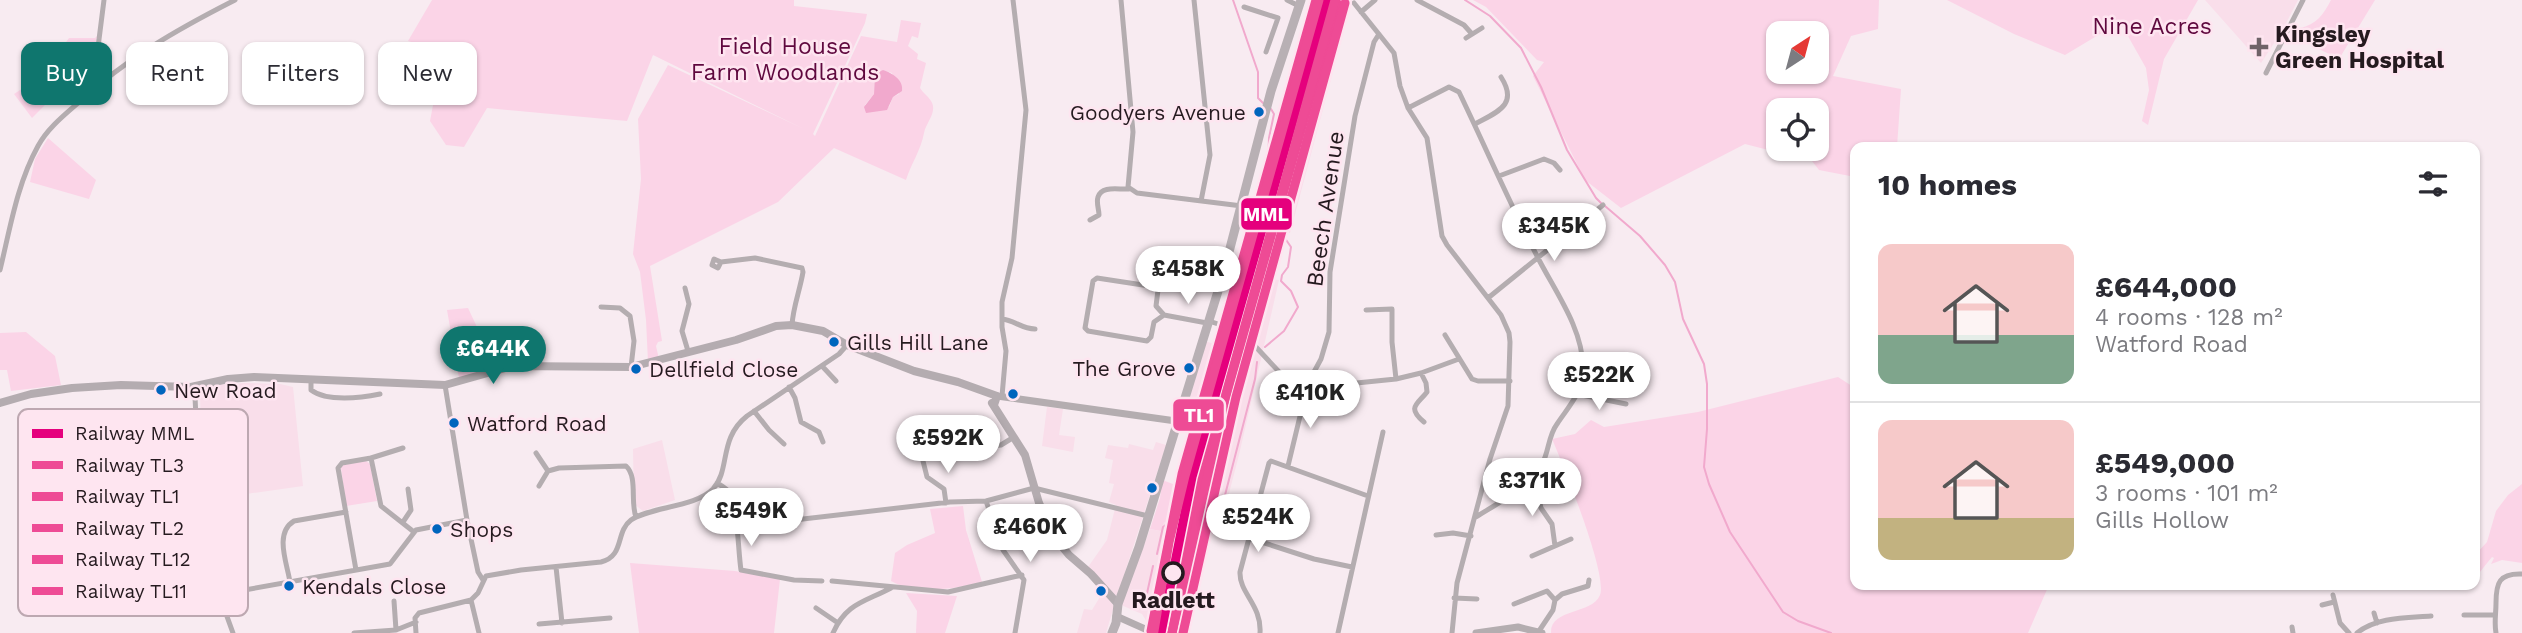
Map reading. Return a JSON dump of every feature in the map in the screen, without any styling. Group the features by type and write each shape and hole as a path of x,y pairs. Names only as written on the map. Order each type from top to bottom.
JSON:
{"main road":[{"path":"1110,633 1223,275 1268,99 1300,3"},
{"path":"0,403 31,394 72,388 121,385 191,387 228,379 254,377 445,385 512,366 631,368 736,340 776,326 792,325 823,331 847,345 914,371 958,382 998,399 1025,455 1034,488 1055,538 1118,604"}],"street":[{"path":"99,42 104,0"},
{"path":"112,73 144,50 235,0"},
{"path":"1013,0 1026,110 1015,233 1009,279 1002,299 1006,351 998,399 1176,422"},
{"path":"1121,0 1133,132 1129,189"},
{"path":"1194,0 1210,155 1202,201"},
{"path":"1287,0 1300,3"},
{"path":"1361,12 1375,0"},
{"path":"1417,0 1464,24 1469,36 1482,28"},
{"path":"2266,73 2303,0"},
{"path":"1354,3 1394,53 1400,86 1408,108 1423,130 1430,147 1442,236 1488,298 1509,333 1508,406 1490,459 1454,598 1452,633"},
{"path":"1244,7 1278,18 1266,52"},
{"path":"1272,34 1286,40"},
{"name":"Beech Avenue","path":"1288,466 1307,388 1326,346 1330,311 1330,272 1350,141 1374,42 1379,34"},
{"path":"1475,124 1499,110 1509,98 1509,89 1501,77"},
{"path":"1408,108 1453,87 1459,92 1580,342 1583,376 1577,394 1554,428 1542,466 1531,478 1476,517"},
{"path":"0,270 29,165 39,144 74,105"},
{"path":"1499,176 1544,159 1554,163 1560,170"},
{"path":"1090,220 1099,215 1097,202 1100,193 1108,188 1242,206"},
{"path":"1488,298 1603,205"},
{"path":"721,262 755,258 802,268 792,325"},
{"path":"1202,276 1205,269 1223,275"},
{"path":"1164,315 1154,322 1151,337 1147,341 1088,331 1085,328 1093,281 1097,278 1156,287 1156,306 1164,315 1207,322 1231,330 1255,346 1282,375 1307,388 1396,379 1459,359"},
{"path":"685,288 689,304 682,331 688,351"},
{"path":"601,307 621,308 630,316 634,341 631,368"},
{"path":"1366,310 1392,309 1391,333 1396,379"},
{"path":"1002,319 1035,329"},
{"path":"1445,335 1472,379 1510,381"},
{"path":"416,633 416,615 422,611 471,600 478,593 483,580 492,575 610,559 618,550 627,524 636,517 710,492 717,483 732,431 741,420 839,354 847,345"},
{"path":"822,366 836,381"},
{"path":"1421,373 1427,392 1417,400 1415,409 1424,422"},
{"path":"311,381 311,390 316,393 341,397 380,394"},
{"path":"445,385 467,520 478,572 483,580"},
{"path":"191,387 196,409"},
{"path":"789,387 795,398 801,422 819,432 823,442"},
{"path":"1577,394 1626,404"},
{"path":"754,411 784,444"},
{"path":"979,431 980,437 990,446 1002,445 1014,437"},
{"path":"1338,633 1384,432"},
{"path":"356,570 338,466 403,447"},
{"path":"536,453 548,471"},
{"path":"921,453 927,477 944,489 946,503"},
{"path":"372,458 381,506 414,532"},
{"path":"1260,633 1256,607 1240,578 1267,466 1271,461 1288,466 1368,496"},
{"path":"540,486 548,471 559,468 622,465 628,468 631,474 632,507 636,517"},
{"path":"1531,478 1536,485 1541,508 1552,524 1555,546"},
{"path":"717,483 731,496 737,524 741,570 794,580 822,580"},
{"path":"737,524 742,526 986,501 1034,488 1148,516"},
{"path":"403,522 411,510 408,489"},
{"path":"986,501 1003,550 1022,575 1024,584 1016,633"},
{"path":"290,582 282,538 287,526 294,521 346,512"},
{"path":"248,589 390,564 414,532 467,520"},
{"path":"1436,535 1452,533 1471,536"},
{"path":"1248,538 1314,559 1352,567"},
{"path":"1532,556 1571,539"},
{"path":"556,567 562,623"},
{"path":"2496,633 2497,585 2506,576 2522,574"},
{"path":"832,582 948,592 1022,575"},
{"path":"1476,633 1509,627 1540,632 1553,610 1555,600 1562,594 1588,586 1589,580"},
{"path":"833,633 843,614 858,603 891,588"},
{"path":"1514,604 1546,591 1555,600"},
{"path":"1454,598 1477,599"},
{"path":"2322,605 2333,599 2340,623 2349,633"},
{"path":"471,600 479,633"},
{"path":"394,601 396,630"},
{"path":"816,608 838,623"},
{"path":"2374,613 2378,623"},
{"path":"2464,615 2495,615"},
{"path":"227,616 233,633"},
{"path":"2357,633 2378,623 2431,616"},
{"path":"1116,617 1153,633"},
{"path":"539,624 610,618"},
{"path":"354,633 396,630 416,622"}],"shaded area":[{"path":"1324,0 1352,0 1290,233 1277,231 1263,278 1279,280 1239,455 1221,524 1198,524 1176,633 1161,633 1152,630 1142,614 1121,605 1150,529 1160,531 1163,522 1176,523 1201,431 1181,424 1205,341 1226,348 1264,207 1261,202"},
{"name":"Kingsley Green Hospital","path":"2205,0 2298,0 2261,63"},
{"path":"883,70 899,80 902,91 893,97 887,110 866,113 864,107 874,94 875,73"},
{"path":"245,383 293,387 303,486 248,494 248,409 200,409 200,392 211,385"},
{"path":"1047,407 1063,409 1059,435 1075,437 1073,452 1042,446"},
{"path":"662,440 675,500 643,511 634,504 633,449"},
{"path":"1156,442 1166,445 1115,597 1088,567 1107,540 1116,505 1109,502 1114,484 1109,483 1113,460 1105,458 1108,445 1128,448 1129,444 1153,450"},
{"path":"1103,592 1114,606 1106,633 1077,633 1084,609 1092,610"}],"green space":[{"name":"Field House Farm Woodlands","path":"432,0 794,0 794,6 867,14 813,134 815,136 861,36 897,42 901,20 921,23 918,38 912,36 908,46 918,54 917,59 926,63 920,88 931,101 933,109 906,180 834,148 778,202 650,266 662,341 656,346 659,359 648,362 640,272 633,254 641,179 638,119 668,65 804,129 653,55 627,121 487,108 464,147 446,145 430,121 433,105 477,105 477,42 408,41","holes":["883,70 892,73 899,94 893,97 889,107 865,105 874,94 875,73"]},
{"path":"1473,0 1879,0 1878,29 1851,36 1833,76 1901,89 1897,142 1850,142 1850,176 1819,170 1812,161 1829,161 1829,98 1766,98 1766,149 1745,144 1621,208 1585,180 1533,76 1544,62 1537,60 1486,7"},
{"name":"Nine Acres","path":"1947,0 2198,0 2164,59 2148,125 2142,121 2149,90 2146,68 2120,22 2065,55 2014,34"},
{"path":"2331,0 2375,0 2339,59 2313,46 2300,28 2319,18"},
{"path":"97,36 96,42 66,42 69,38"},
{"path":"21,89 21,103 14,94"},
{"path":"22,105 45,105 32,118"},
{"path":"48,138 96,180 89,199 30,182 35,159"},
{"path":"468,308 477,327 489,369 459,378 447,310"},
{"path":"26,332 55,356 61,385 11,391 7,370 0,370 0,333"},
{"path":"1838,377 1850,385 1850,590 2047,590 2028,633 1551,633 1552,625 1557,619 1596,601 1600,595 1601,584 1583,519 1552,439 1575,434 1591,420 1604,427 1698,412"},
{"path":"366,461 370,464 377,501 346,506 341,468 343,465"},
{"path":"1162,480 1184,488 1176,524 1164,522 1161,531 1150,529 1160,498"},
{"path":"2522,484 2522,563 2502,560 2491,564 2494,558 2492,557 2480,572 2480,550 2487,542 2496,511 2508,495"},
{"path":"963,506 966,530 982,582 960,587 924,589 891,581 895,553 935,533 930,509"},
{"path":"630,563 735,571 780,579 774,633 639,633"},
{"path":"906,593 957,596 945,633 916,633 917,611"}],"waterway":[{"path":"1233,0 1258,72 1258,98 1264,104"},
{"path":"1465,0 1490,16 1521,48 1541,87 1567,150 1601,203"},
{"path":"1262,210 1256,202 1268,167 1269,138 1274,114 1271,109"},
{"path":"1605,206 1640,236 1665,265 1675,282 1683,319 1704,364 1707,384 1704,467 1730,532 1783,612 1798,621 1831,633"},
{"path":"1265,347 1284,331 1298,307 1291,291 1281,281 1288,267 1291,247 1282,234 1280,216"},
{"path":"1212,533 1217,526 1257,362"},
{"path":"1157,554 1163,527 1167,524 1174,525"},
{"path":"1144,607 1153,566"}],"rail line":[{"name":"TL1","path":"1151,631 1182,474 1316,0"},
{"name":"TL2","path":"1154,631 1169,542 1185,476 1319,0"},
{"name":"MML","path":"1161,633 1192,477 1327,0"},
{"name":"TL12","path":"1172,633 1226,394 1335,0"},
{"name":"TL3","path":"1172,633 1202,480 1337,3"},
{"name":"TL11","path":"1183,633 1236,397 1345,3"}],"place":[{"name":"Kingsley Green Hospital","path":"2259,47"},
{"name":"Goodyers Avenue","path":"1259,112"},
{"name":"Gills Hill Lane","path":"834,342"},
{"name":"The Grove","path":"1189,368"},
{"name":"Dellfield Close","path":"636,369"},
{"name":"New Road","path":"161,390"},
{"name":"Watford Road","path":"454,423"},
{"name":"Shops","path":"437,529"},
{"name":"Radlett","path":"1173,573"},
{"name":"Kendals Close","path":"289,586"}]}
